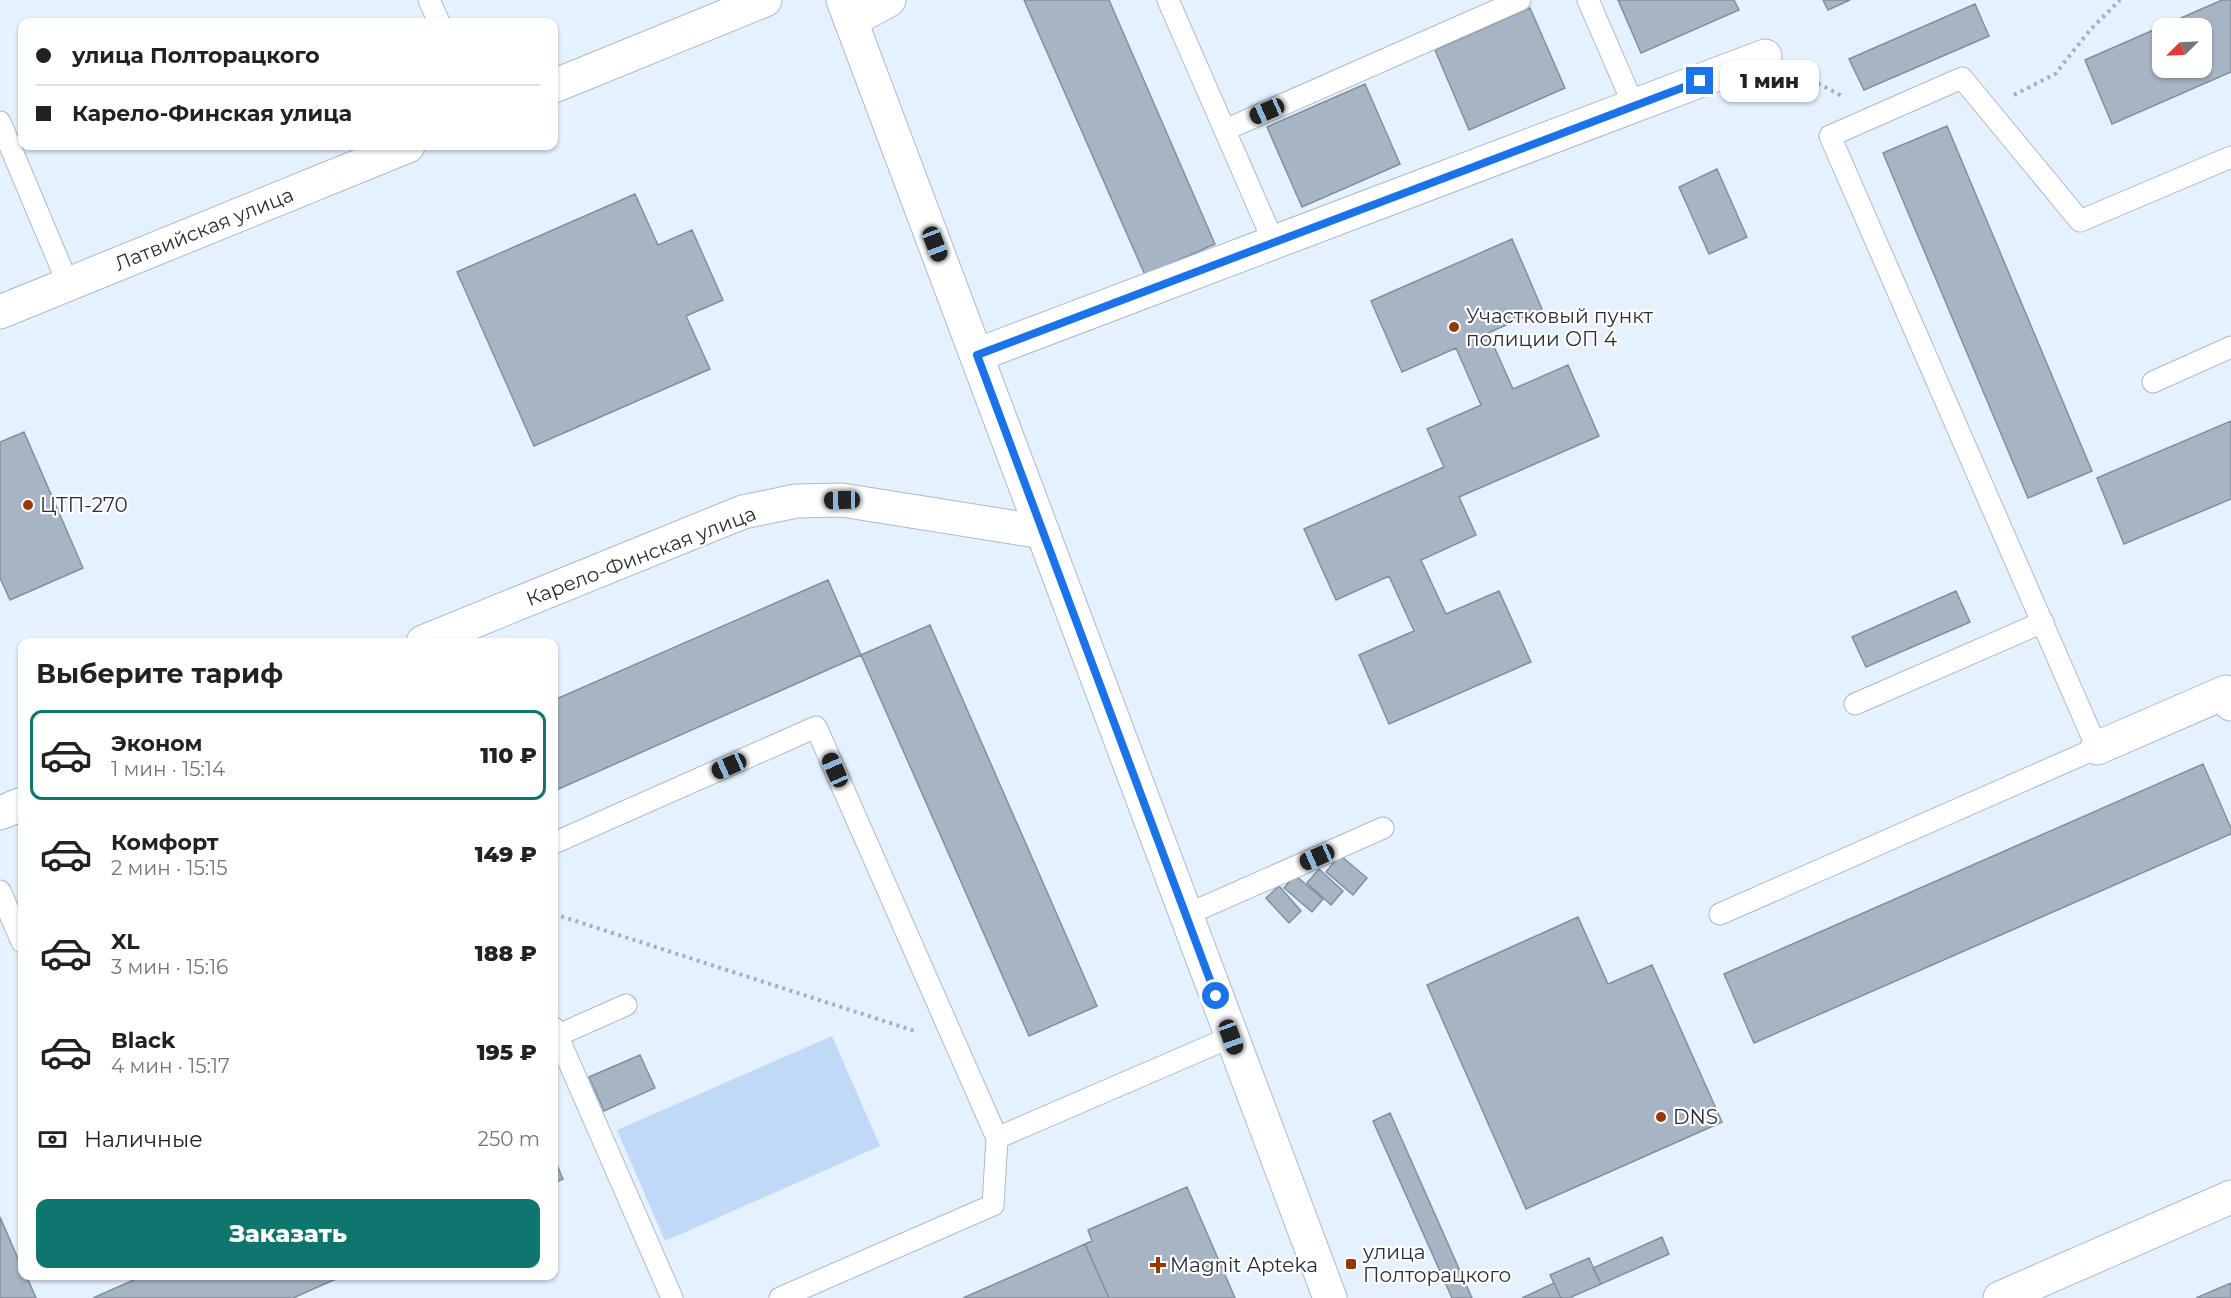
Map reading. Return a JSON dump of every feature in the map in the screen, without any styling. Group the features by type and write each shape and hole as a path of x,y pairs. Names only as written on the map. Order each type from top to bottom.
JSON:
{"street":[{"path":"558,84 765,0"},
{"path":"889,0 847,11 1330,1298"},
{"path":"977,355 1765,56"},
{"name":"Латвийская улица","path":"0,312 398,150"},
{"name":"Карело-Финская улица","path":"433,638 743,512 796,501 842,500 1043,532"},
{"path":"2097,748 2226,692 2231,704"},
{"path":"0,813 18,806"},
{"path":"2000,1298 2231,1197"}],"lane":[{"path":"429,0 437,18"},
{"path":"1169,0 1274,243"},
{"path":"1225,129 1520,0"},
{"path":"1588,0 1634,106"},
{"path":"1720,914 2097,748 1830,136 1962,78 2080,221 2231,157"},
{"path":"0,122 68,284"},
{"path":"2153,382 2231,347"},
{"path":"1856,704 2043,622"},
{"path":"558,841 816,727 997,1138 993,1205 780,1298"},
{"path":"1186,915 1383,828"},
{"path":"0,891 18,933"},
{"path":"558,1033 626,1005"},
{"path":"997,1138 1231,1037"},
{"path":"558,1041 672,1298"}],"path":[{"path":"1986,108 2055,74 2091,29 2120,0"},
{"path":"1765,56 1879,114"},
{"path":"558,915 956,1045"}],"shaded area":[{"path":"832,1036 880,1146 665,1241 617,1130"}],"building":[{"path":"1024,0 1109,0 1215,244 1145,275"},
{"path":"1618,0 1734,0 1739,10 1641,53"},
{"path":"1823,0 1850,0 1828,10"},
{"path":"2222,0 2231,0 2231,72 2112,124 2085,60 2152,31 2152,78 2212,78 2212,18 2181,18"},
{"path":"1975,4 1989,36 1864,90 1849,59"},
{"path":"1530,8 1565,88 1469,130 1435,50"},
{"path":"1365,84 1400,164 1302,207 1267,127"},
{"path":"1947,126 2092,471 2028,498 1883,153"},
{"path":"1717,169 1747,237 1709,254 1679,187"},
{"path":"635,194 658,245 692,230 723,300 686,316 710,369 534,446 457,272"},
{"path":"1512,239 1542,309 1488,333 1513,389 1568,365 1599,436 1459,497 1476,535 1421,560 1446,614 1499,591 1531,662 1389,724 1359,655 1414,631 1389,576 1336,600 1304,529 1444,467 1427,429 1481,405 1456,348 1402,372 1371,301"},
{"path":"2231,421 2231,499 2124,544 2097,478"},
{"name":"ЦТП-270","path":"24,432 83,568 10,600 0,578 0,442"},
{"path":"828,580 861,655 558,789 558,698"},
{"path":"1956,591 1970,622 1866,667 1852,637"},
{"path":"930,625 1097,1006 1029,1036 861,655"},
{"path":"2203,764 2231,828 2231,834 1754,1043 1724,974"},
{"path":"1340,855 1367,878 1353,895 1326,872"},
{"path":"1319,869 1343,891 1331,905 1307,883"},
{"path":"1295,875 1323,899 1312,912 1284,888"},
{"path":"1279,886 1301,911 1289,923 1266,898"},
{"path":"1578,917 1608,984 1652,965 1722,1122 1526,1209 1427,985"},
{"path":"640,1055 655,1088 604,1111 589,1077"},
{"path":"1390,1113 1472,1298 1452,1298 1373,1121"},
{"path":"558,1167 563,1179 558,1181"},
{"path":"1187,1187 1235,1298 1109,1298 1085,1244 1092,1241 1088,1230"},
{"path":"0,1217 18,1259 18,1280 28,1280 36,1298 0,1298"},
{"path":"1662,1237 1669,1254 1601,1284 1593,1268"},
{"path":"1085,1244 1109,1298 963,1298 1027,1270"},
{"path":"1589,1258 1601,1284 1569,1298 1561,1298 1550,1275"},
{"path":"134,1280 334,1280 293,1298 93,1298"},
{"path":"1554,1283 1561,1298 1522,1298"},
{"path":"2231,1283 2231,1298 2196,1298"}],"place":[{"name":"Участковый пункт полиции ОП 4","path":"1454,327"},
{"name":"ЦТП-270","path":"28,505"},
{"name":"DNS","path":"1661,1117"},
{"name":"улица Полторацкого","path":"1351,1264"},
{"name":"Magnit Apteka","path":"1158,1265"}],"route":[{"path":"1216,996 977,355 1700,81"}]}
